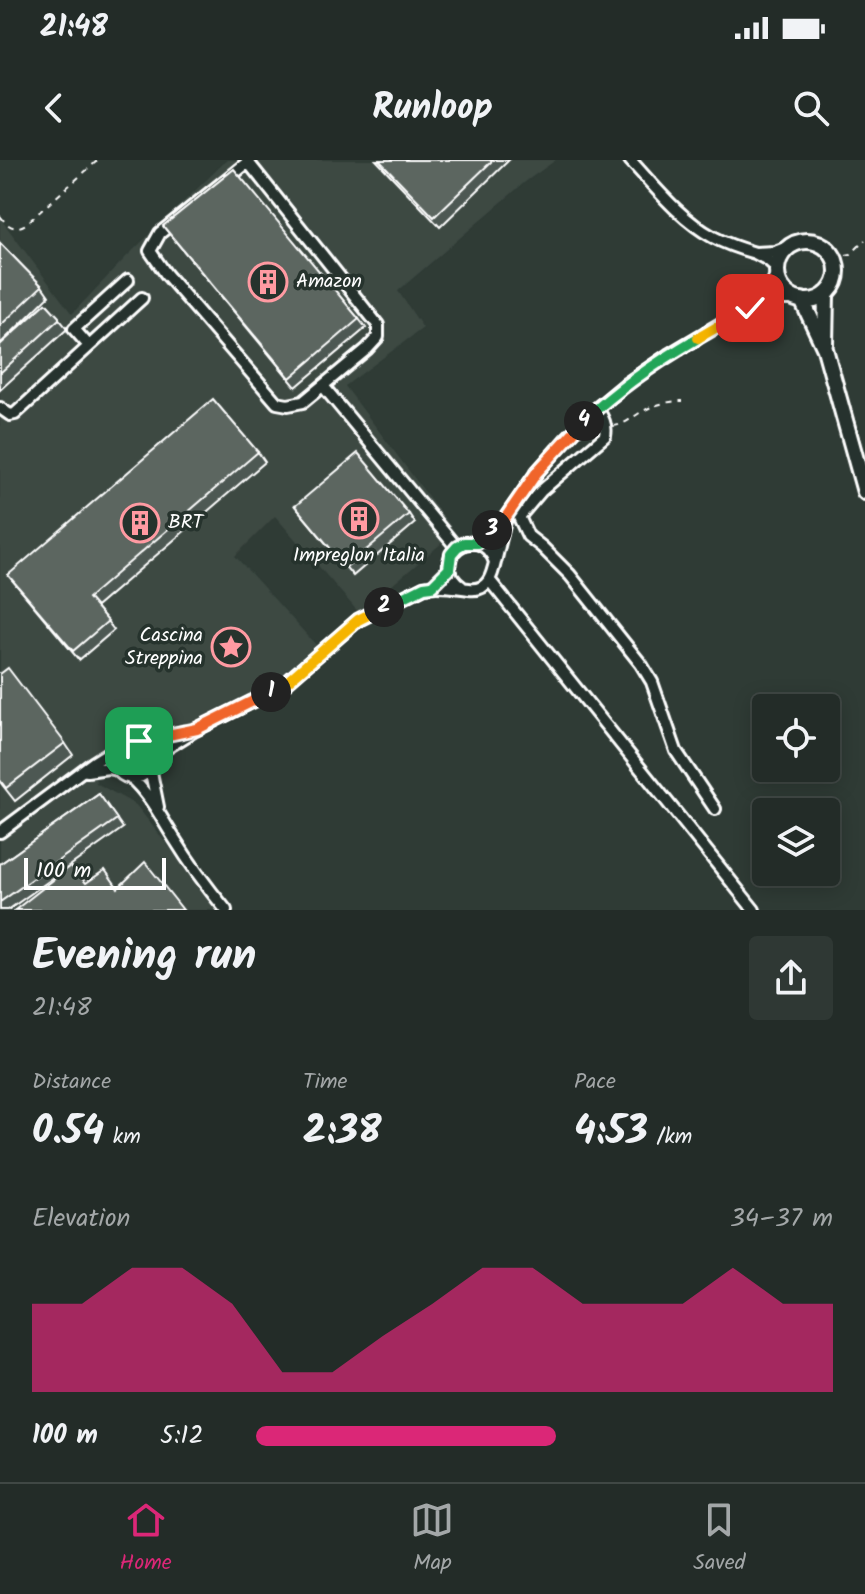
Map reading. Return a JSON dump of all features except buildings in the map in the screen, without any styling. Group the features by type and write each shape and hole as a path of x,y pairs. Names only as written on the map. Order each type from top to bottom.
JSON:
{"main road":[{"path":"798,300 817,299 826,294 836,280 834,257 817,242 799,241 788,247 780,258 777,270 780,285 798,300 825,349 865,492"},
{"path":"825,349 826,294"}],"street":[{"path":"495,562 511,516 537,472 565,440 627,383 668,355 750,308 768,293 775,281 777,270 768,260 714,238 691,222 630,160"},
{"path":"248,162 378,325 378,337 323,386 303,402 288,405 277,403 166,274 150,251 160,233 248,162"},
{"path":"755,253 770,253 788,247"},
{"path":"89,346 74,329 128,280"},
{"path":"0,408 10,415 15,414 142,298"},
{"path":"750,308 779,299 798,300"},
{"path":"323,386 457,548"},
{"path":"478,543 605,436 605,423 597,408"},
{"path":"511,516 570,575 641,664 652,682 676,751 715,809"},
{"path":"130,777 142,776 175,742 280,688 358,620 424,587 475,589 483,587 495,571 495,562 492,553 478,543 464,543 451,554 451,577 462,587"},
{"path":"432,586 449,569"},
{"path":"490,581 754,910"},
{"path":"0,832 128,740 139,741 197,729"},
{"path":"139,741 149,748 152,785 160,813"},
{"path":"118,747 114,761 118,770"},
{"path":"81,773 94,769 118,770 142,788 199,877 226,910"}],"path":[{"path":"0,216 12,227 26,224 98,160"},
{"path":"834,257 851,254 865,240"},
{"path":"605,423 620,426 650,408 682,401"}],"shaded area":[{"path":"227,160 556,160 525,182 398,291 423,328 345,386 455,532 359,613 275,516 235,556 317,646 278,685 195,725 128,738 93,759 96,783 136,805 219,910 0,910 0,218 72,314"}],"place":[{"name":"Amazon","path":"268,282"},
{"name":"Impreglon Italia","path":"359,519"},
{"name":"BRT","path":"140,523"},
{"name":"Cascina Streppina","path":"231,647"}],"route":[{"path":"139,741 205,726 280,688 358,620 424,587 432,586 449,569 451,554 464,543 478,543 506,517 537,472 597,408 668,355 750,308"}]}
